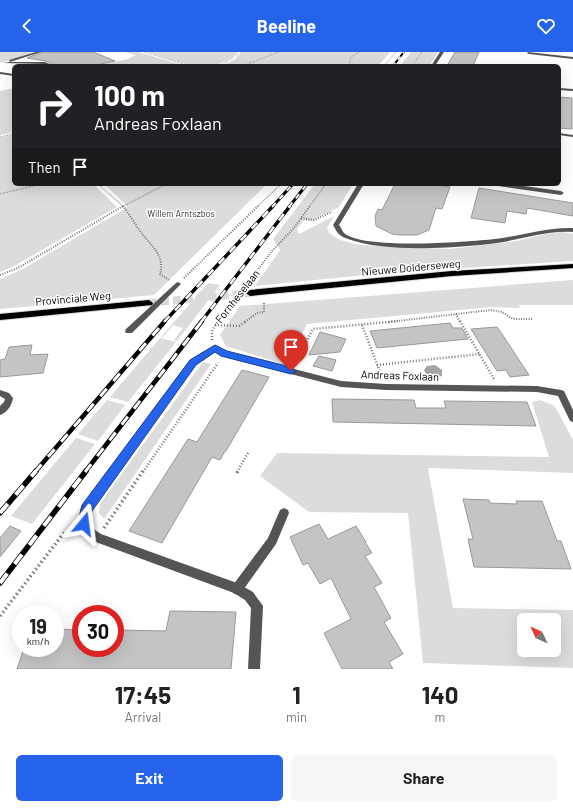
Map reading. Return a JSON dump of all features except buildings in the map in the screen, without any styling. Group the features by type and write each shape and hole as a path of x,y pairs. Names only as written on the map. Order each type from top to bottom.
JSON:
{"main road":[{"name":"Nieuwe Dolderseweg","path":"248,290 540,267 573,266"},
{"name":"Provinciale Weg","path":"0,317 149,303"}],"street":[{"path":"0,64 39,52"},
{"path":"434,64 442,52"},
{"path":"530,52 529,53 548,54 571,58 570,52"},
{"path":"5,63 47,64"},
{"path":"0,73 12,75"},
{"path":"561,89 573,90"},
{"path":"561,134 573,136"},
{"path":"360,186 347,205 336,225 336,229 345,236 368,243 410,245 459,244 507,240 553,230 573,230"},
{"path":"512,186 561,193"},
{"path":"129,331 178,284"},
{"path":"215,348 193,362 86,509 84,524 88,532 97,538 237,589 249,596 257,606 254,669"},
{"name":"Andreas Foxlaan","path":"215,348 224,354 341,384 537,389 561,393 573,419"},
{"path":"0,393 9,398 8,403 0,412"},
{"path":"237,589 272,541 284,513"}],"path":[{"path":"144,52 183,64"},
{"path":"223,64 241,52"},
{"path":"247,64 279,52"},
{"path":"349,64 351,57 359,52"},
{"path":"386,64 396,52"},
{"path":"413,64 422,52"},
{"path":"0,137 12,134"},
{"path":"0,194 33,186"},
{"path":"100,186 123,206 160,258 162,268 160,274 166,278"},
{"path":"0,275 18,268 123,206 162,186"},
{"path":"178,284 279,186"},
{"name":"Fornheselaan","path":"248,290 279,243 287,236 325,186"},
{"path":"301,218 317,220 347,205"},
{"name":"Fornheselaan","path":"215,348 211,337 215,325 241,292"},
{"path":"215,325 239,326 257,313 264,312 264,302"},
{"path":"291,371 313,329 362,325 491,310 502,312 513,319 532,319"},
{"path":"456,314 499,388"},
{"path":"362,325 386,386"},
{"path":"97,538 224,354"},
{"path":"378,365 480,354"},
{"path":"237,473 249,451"},
{"path":"0,616 63,534 84,524"}],"green space":[{"path":"0,52 36,52 0,63"},
{"path":"124,52 139,52 178,64 104,64 128,59 136,55"},
{"path":"147,52 238,52 228,60 217,64 182,63"},
{"path":"242,52 390,52 380,64 226,64 234,60"},
{"path":"411,52 438,52 430,64 402,64"},
{"path":"12,88 12,132 0,135 0,91"},
{"path":"12,135 12,186 95,186 117,207 14,266 0,272 0,138"},
{"name":"Willem Arntszbos","path":"106,186 265,186 154,295 0,309 0,279 21,270 128,207"},
{"path":"313,186 352,186 339,207 311,221 303,221 297,229 299,234 334,216 327,228 329,233 340,240 359,245 450,249 517,241 545,234 562,232 573,234 573,261 385,273 255,286 280,250 273,239"},
{"path":"573,280 573,305 519,305 520,308 492,307 307,324 286,365 226,346 220,335 240,306"},
{"path":"208,283 220,285 177,341 174,340 183,328 173,325 163,337 161,337"},
{"path":"160,338 176,342 128,402 110,397"},
{"path":"203,362 211,364 104,519 99,513 100,504"},
{"path":"107,400 125,405 98,441 78,434"},
{"path":"540,400 553,405 573,440 573,473 428,468 453,608 573,610 573,668 423,663 408,513 309,512 260,476 277,453 549,457 532,402"},
{"path":"76,438 95,444 32,524 11,516"}],"shaded area":[{"path":"435,365 442,370 442,376 434,378 427,376 424,370 427,366"}],"tunnel":[{"path":"149,303 250,293"}],"railway":[{"path":"395,64 404,52"},
{"path":"272,207 291,186"},
{"path":"289,207 305,186"},
{"path":"164,322 273,206"},
{"path":"201,322 290,206"},
{"path":"35,472 165,321"},
{"path":"85,472 202,321"},
{"path":"0,513 36,471"},
{"path":"0,583 86,471"}],"route":[{"path":"84,524 86,509 193,362 215,348 224,354 291,371"}]}
